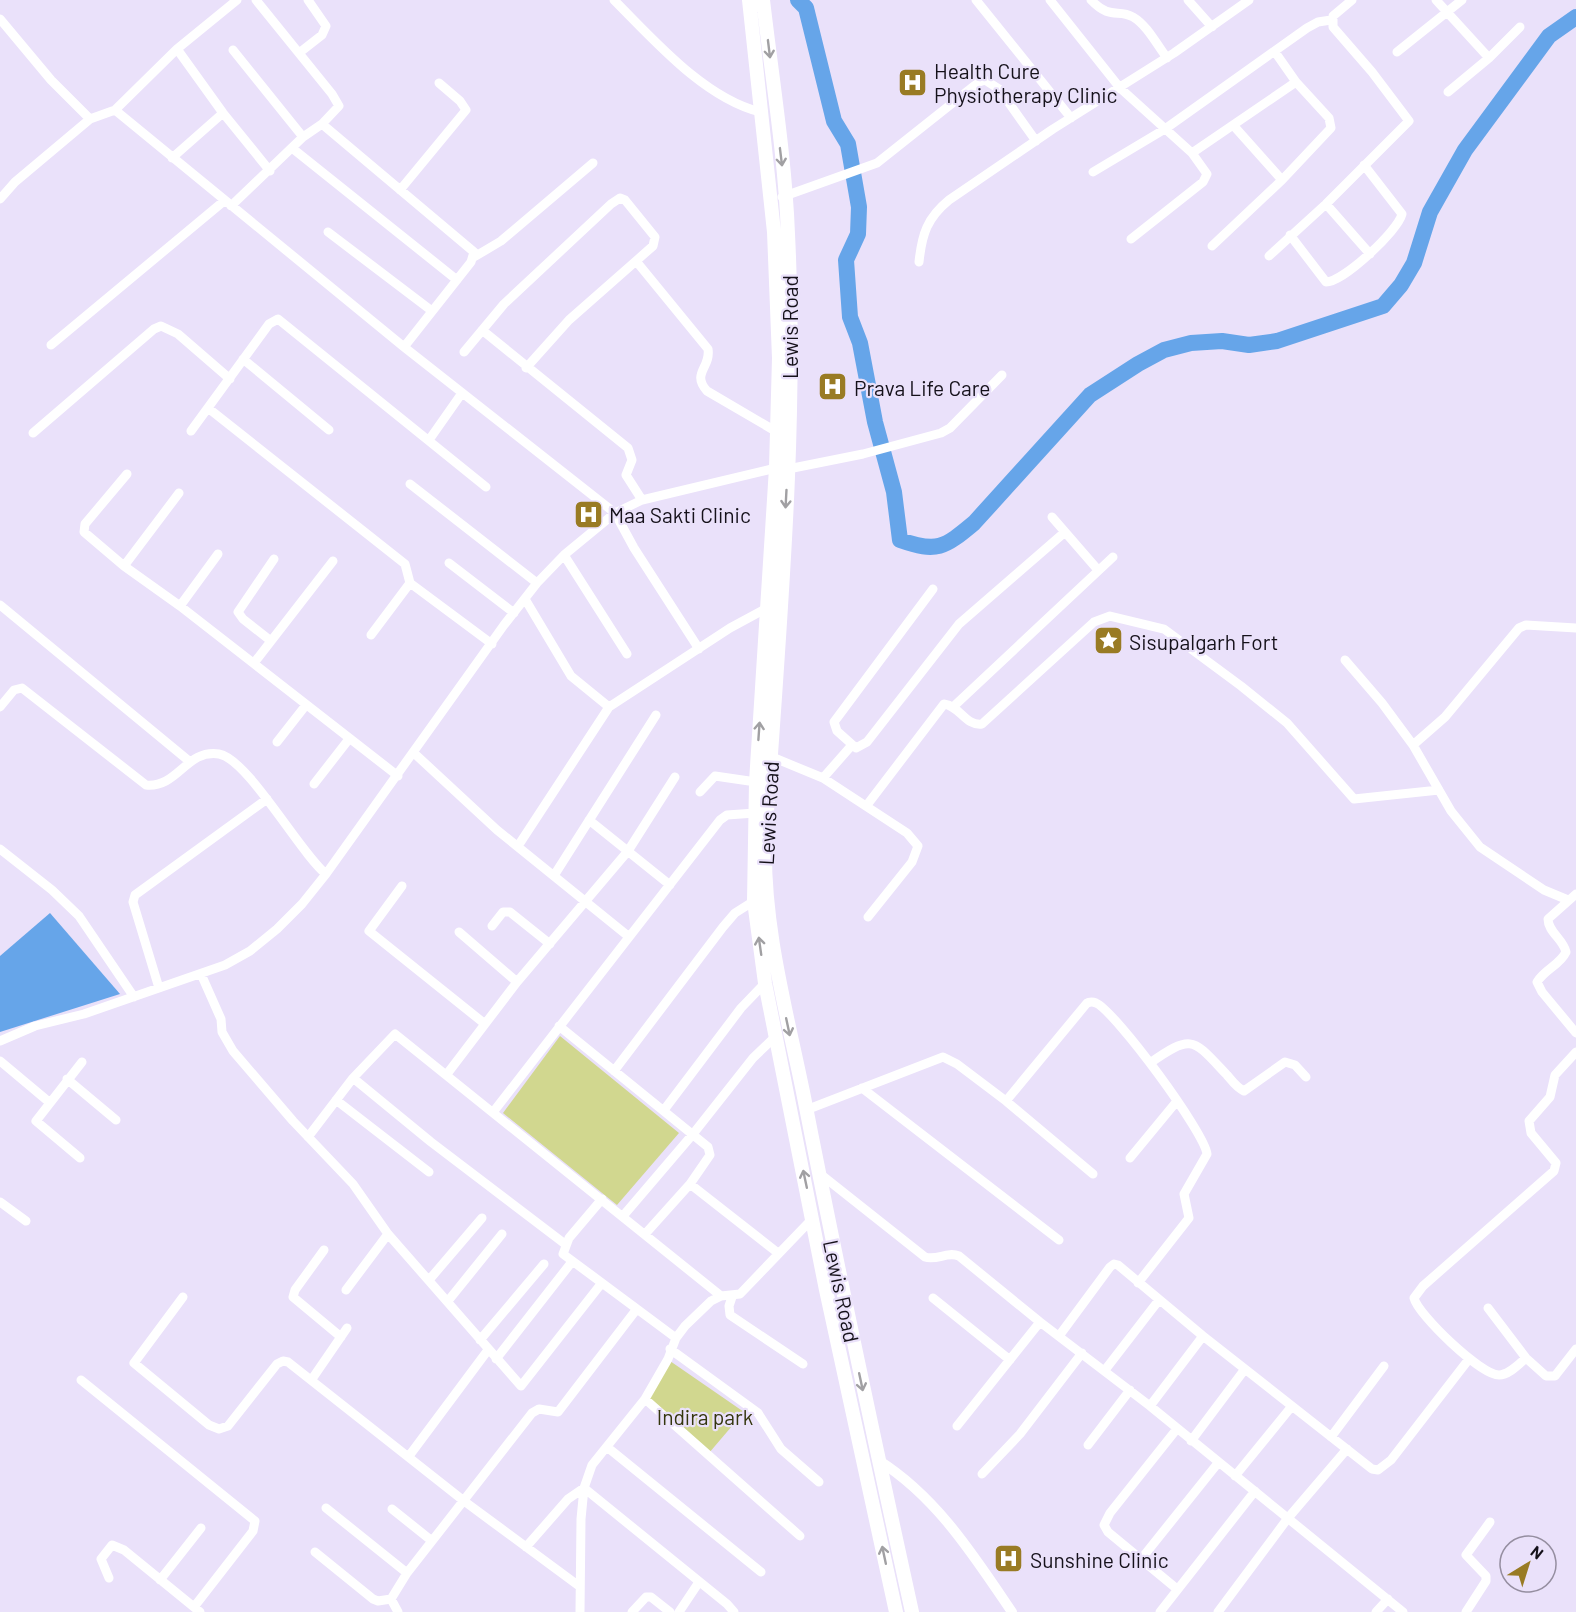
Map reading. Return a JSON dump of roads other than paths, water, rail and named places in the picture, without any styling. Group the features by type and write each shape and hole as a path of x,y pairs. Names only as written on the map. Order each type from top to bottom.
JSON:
{"main road":[{"name":"Lewis Road","path":"749,0 771,201 778,292 777,432 782,469"},
{"name":"Lewis Road","path":"763,0 786,195 790,308 778,547 772,757 764,853 769,925 840,1287 912,1612"},
{"name":"Lewis Road","path":"778,547 767,608 756,782 754,901 765,983 826,1290 896,1612"},
{"path":"826,1290 840,1287"},
{"path":"877,1523 891,1518"}],"street":[{"path":"0,200 15,182 90,119 115,110 177,49 237,0"},
{"path":"51,345 270,171 303,137 322,124 339,106 256,0"},
{"path":"299,53 322,35 326,26 308,0"},
{"path":"614,0 660,46 706,85 730,101 759,105"},
{"path":"976,0 1071,118"},
{"path":"1050,0 1120,88 1192,153 1204,168 1206,178 1131,239"},
{"path":"1091,0 1107,12 1131,15 1167,58"},
{"path":"1188,0 1212,27"},
{"path":"919,262 926,225 935,211 1036,141 1167,58 1249,0"},
{"path":"1093,172 1165,129 1307,28 1318,22 1331,20 1351,0"},
{"path":"1436,0 1489,58"},
{"path":"1397,52 1462,0"},
{"path":"0,19 51,80 90,119"},
{"path":"1269,256 1326,204 1409,121 1372,72 1338,34 1331,20"},
{"path":"1448,92 1489,58 1520,27"},
{"path":"177,49 223,113 270,171"},
{"path":"233,50 303,137"},
{"path":"1212,246 1327,135 1332,123 1296,82 1275,52"},
{"path":"771,201 877,163 979,82 985,80 999,89 1036,141"},
{"path":"1192,153 1296,82"},
{"path":"400,190 466,110 460,101 439,83"},
{"path":"115,110 404,347 615,513 634,548 699,649"},
{"path":"172,158 223,113"},
{"path":"322,124 469,247 474,257"},
{"path":"1233,125 1282,180"},
{"path":"292,148 457,280"},
{"path":"404,347 474,257 489,250 509,235 593,163"},
{"path":"1290,235 1326,282 1334,280 1370,254 1399,222 1402,214 1364,165"},
{"path":"464,352 522,286 620,198 625,200 654,237 653,246 569,320 526,368"},
{"path":"1326,204 1370,254"},
{"path":"328,232 432,311"},
{"path":"636,261 708,349 709,355 700,378 701,384 707,391 777,432"},
{"path":"191,431 268,324 278,319 285,322 486,487"},
{"path":"33,433 137,342 161,326 178,334 230,379"},
{"path":"482,330 526,368 628,448 632,460 626,475 642,500"},
{"path":"243,359 329,430"},
{"path":"0,1041 35,1026 134,997 201,974 250,951 302,904 327,874 537,583 564,555 615,513 642,500 912,442 950,428 1002,375"},
{"path":"429,440 462,393"},
{"path":"208,408 398,558 409,572 410,583 371,635"},
{"path":"127,474 83,528 90,538 398,776"},
{"path":"411,484 537,583"},
{"path":"124,566 179,493"},
{"path":"1052,516 1098,570"},
{"path":"933,589 836,718 834,727 852,745 860,748 867,742 972,612 1065,532"},
{"path":"180,606 218,554"},
{"path":"564,555 627,654"},
{"path":"953,707 1113,557"},
{"path":"271,641 238,612 274,558"},
{"path":"254,663 333,561"},
{"path":"449,563 514,613"},
{"path":"410,583 492,644"},
{"path":"525,599 571,676 609,707"},
{"path":"0,605 189,761"},
{"path":"518,846 609,707 730,628 767,608"},
{"path":"867,805 944,704 953,707 970,723 981,723 989,719 1094,622 1110,616 1164,629 1233,679 1287,723 1354,799 1439,790"},
{"path":"1413,744 1445,717 1519,628 1527,625 1576,628"},
{"path":"1345,660 1413,744 1464,830 1480,847 1544,890 1572,897"},
{"path":"0,707 14,690 22,688 146,785 169,780 179,774 189,761 208,754 219,754 229,758 267,799 314,862 327,874"},
{"path":"277,742 306,705"},
{"path":"555,874 656,715"},
{"path":"314,784 349,739"},
{"path":"823,778 852,745"},
{"path":"414,754 518,846 628,936"},
{"path":"772,757 823,778 907,833 918,846 912,862 868,917"},
{"path":"700,792 715,776 756,782"},
{"path":"447,1074 517,982 628,851 675,777"},
{"path":"159,988 133,902 135,895 267,799"},
{"path":"494,1111 720,820 727,815 755,813"},
{"path":"589,820 670,885"},
{"path":"0,849 52,890 79,916 134,997"},
{"path":"402,886 369,931 485,1024"},
{"path":"1572,897 1551,916 1547,923 1564,944 1565,956 1541,975 1538,985 1576,1033"},
{"path":"614,1071 723,927 735,913 754,901"},
{"path":"492,926 503,912 510,912 549,944"},
{"path":"459,932 517,982"},
{"path":"201,974 221,1018 222,1032 233,1051 308,1137 353,1184 387,1234 448,1300 488,1350 521,1386 600,1284"},
{"path":"664,1110 741,1008 765,983"},
{"path":"1006,1101 1087,1003 1100,1006 1150,1063 1202,1136 1207,1154 1184,1194 1189,1218 1138,1282"},
{"path":"559,1026 704,1142 710,1155 690,1184 646,1233"},
{"path":"308,1137 353,1078 395,1034 494,1111 722,1296 732,1297 740,1294 813,1218"},
{"path":"623,1215 693,1134 753,1058 776,1036"},
{"path":"1150,1063 1178,1044 1186,1043 1200,1047 1244,1091 1285,1062 1295,1065 1306,1077"},
{"path":"1526,1358 1511,1371 1498,1376 1469,1359 1429,1320 1415,1304 1414,1298 1423,1286 1554,1171 1556,1163 1531,1133 1529,1121 1550,1097 1555,1075 1576,1052"},
{"path":"806,1110 943,1057 957,1064 1006,1101 1093,1174"},
{"path":"0,1061 49,1102"},
{"path":"80,1158 37,1124 38,1117 81,1062"},
{"path":"353,1078 431,1142 565,1244"},
{"path":"67,1079 116,1120"},
{"path":"862,1088 1059,1240"},
{"path":"336,1100 429,1172"},
{"path":"1130,1158 1177,1101"},
{"path":"817,1172 924,1257 938,1259 948,1254 959,1256 1040,1323 1150,1406 1176,1430 1255,1491 1403,1612"},
{"path":"690,1184 778,1253"},
{"path":"602,1199 565,1244 563,1254 571,1263 676,1338"},
{"path":"0,1202 26,1221"},
{"path":"429,1280 482,1218"},
{"path":"346,1290 387,1234"},
{"path":"448,1300 502,1234"},
{"path":"312,1379 344,1333 293,1297 295,1290 324,1250"},
{"path":"496,1359 571,1263"},
{"path":"480,1340 544,1264"},
{"path":"1059,1336 1114,1264 1372,1469 1378,1470 1384,1467 1469,1359"},
{"path":"580,1612 579,1586 584,1488 592,1466 645,1399 668,1359 676,1338 702,1309 722,1296"},
{"path":"183,1297 134,1363 209,1425 219,1429 228,1426 280,1362 288,1362 410,1456 464,1501 579,1586"},
{"path":"732,1297 729,1306 730,1315 803,1364"},
{"path":"933,1298 1010,1360"},
{"path":"1105,1370 1159,1300"},
{"path":"1488,1308 1526,1358 1540,1371 1551,1377 1576,1349"},
{"path":"315,1552 373,1599 378,1601 391,1599 432,1541 535,1411 539,1408 555,1413 562,1408 636,1310"},
{"path":"957,1426 1040,1323"},
{"path":"1150,1406 1203,1336"},
{"path":"670,1349 758,1413 781,1449 819,1482"},
{"path":"410,1456 488,1350"},
{"path":"982,1474 1020,1434 1082,1353"},
{"path":"1331,1437 1384,1366"},
{"path":"1191,1441 1245,1369"},
{"path":"81,1380 255,1521 253,1531 197,1610 123,1550 112,1545 100,1559 109,1578"},
{"path":"1088,1444 1130,1390"},
{"path":"645,1399 800,1536"},
{"path":"1235,1476 1292,1406"},
{"path":"1176,1430 1105,1520 1104,1526 1108,1532 1177,1589"},
{"path":"607,1447 760,1572"},
{"path":"1218,1612 1288,1518 1347,1449"},
{"path":"878,1460 903,1475 959,1534 1012,1612"},
{"path":"1142,1558 1218,1463"},
{"path":"526,1547 568,1499 584,1488"},
{"path":"584,1488 734,1612"},
{"path":"1160,1612 1255,1491"},
{"path":"326,1508 407,1574"},
{"path":"392,1509 432,1541"},
{"path":"1466,1612 1486,1581 1486,1576 1466,1555 1490,1522"},
{"path":"160,1580 201,1528"},
{"path":"679,1612 699,1582"},
{"path":"632,1612 646,1597 651,1598 670,1612"},
{"path":"391,1599 398,1612"},
{"path":"1376,1612 1388,1599"}],"water":[{"path":"50,913 120,994 0,1032 0,956"}],"waterway":[{"path":"798,0 806,8 834,121 848,144 859,207 858,234 846,260 850,317 860,343 875,422 894,492 900,540 932,547 947,543 974,523 1090,395 1164,350 1191,343 1222,341 1249,345 1277,341 1383,306 1401,285 1414,263 1430,212 1465,150 1549,36 1576,17"}],"place":[{"name":"Health Cure Physiotherapy Clinic","path":"913,82"},
{"name":"Prava Life Care","path":"833,387"},
{"name":"Maa Sakti Clinic","path":"588,514"},
{"name":"Sisupalgarh Fort","path":"1108,641"},
{"name":"Sunshine Clinic","path":"1009,1559"}],"park label":[{"name":"Indira park","path":"705,1416"}]}
